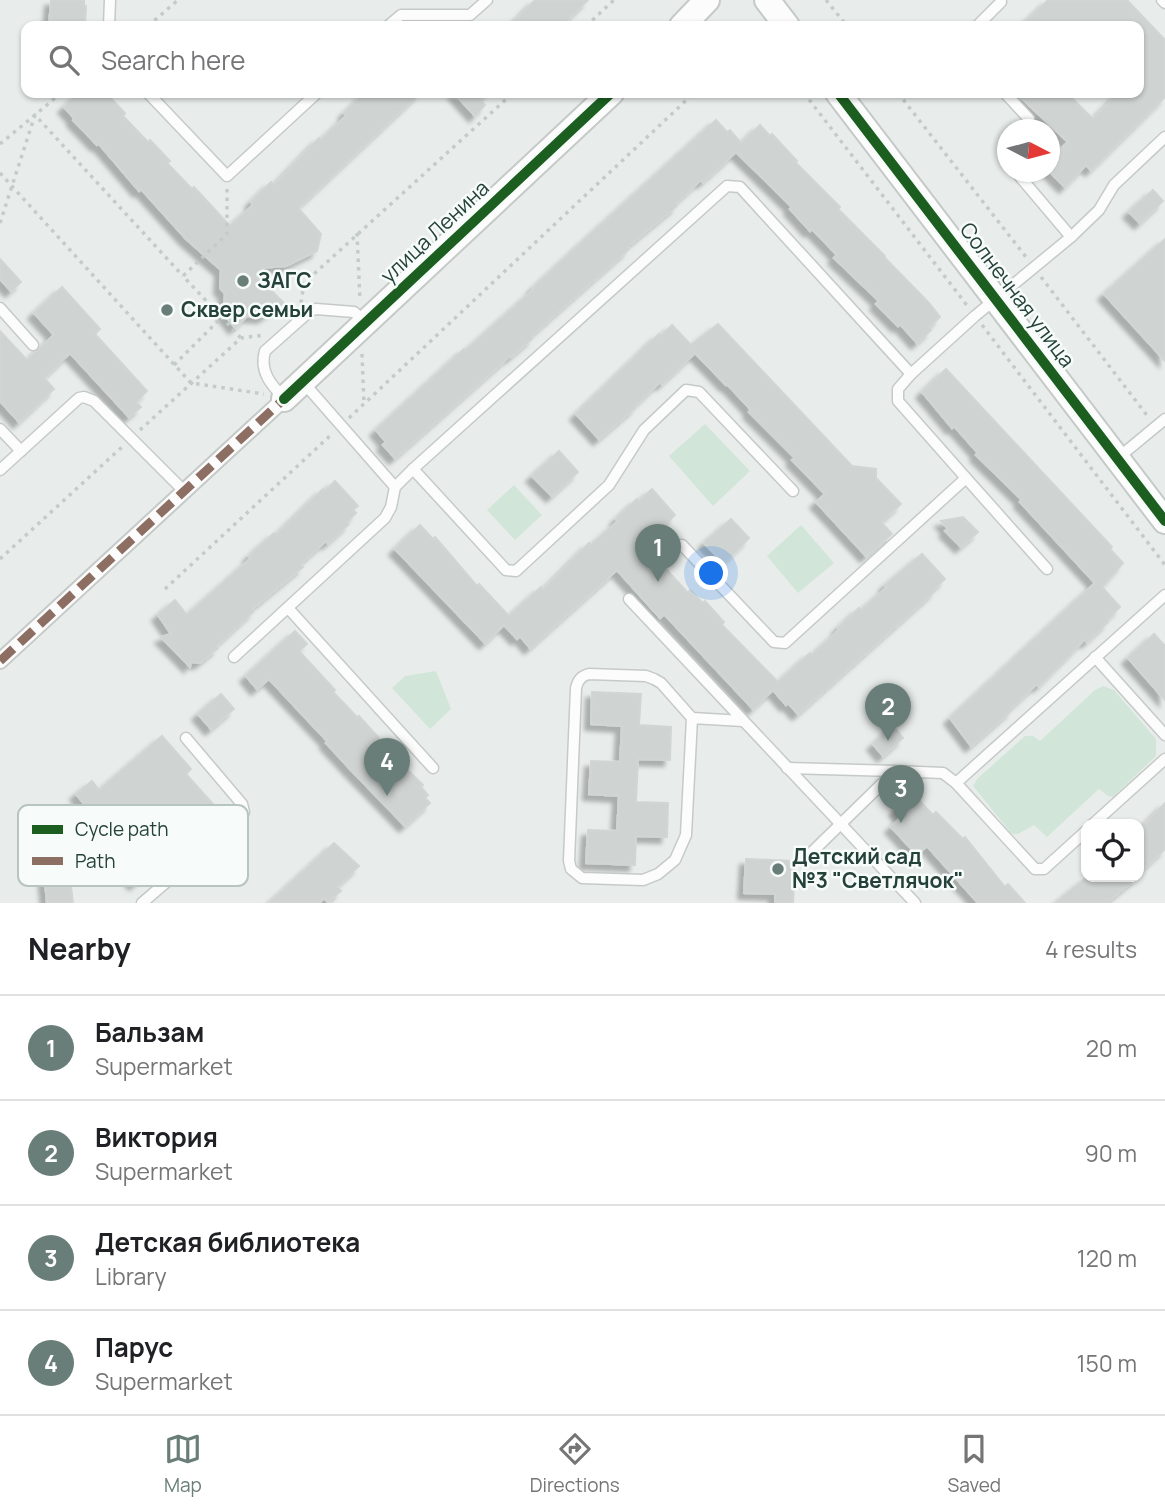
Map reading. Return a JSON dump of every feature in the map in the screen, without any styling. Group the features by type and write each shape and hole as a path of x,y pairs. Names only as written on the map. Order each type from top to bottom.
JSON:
{"street":[{"path":"687,21 707,0"},
{"path":"767,0 783,21"},
{"name":"улица Ленина","path":"0,661 606,98"},
{"name":"Солнечная улица","path":"842,98 1165,521"}],"lane":[{"path":"109,21 110,0"},
{"path":"394,21 401,15 470,15 486,0"},
{"path":"981,21 1001,2"},
{"path":"153,98 227,176 312,98"},
{"path":"1010,98 1029,119"},
{"path":"1047,569 898,401 898,389 975,316 1071,237 1099,210 1114,185 1165,137"},
{"path":"1024,182 1071,237"},
{"path":"234,657 385,519 391,507 395,487 413,469 727,186 740,187 911,374"},
{"path":"0,308 33,345"},
{"path":"284,399 266,376 263,358 265,351 310,311 316,309 354,312 366,323"},
{"path":"303,382 395,487"},
{"path":"413,469 506,570 516,571 609,485 644,430 686,390 699,392 793,491"},
{"path":"0,470 79,398 84,397 94,401 184,491"},
{"path":"1117,458 1165,419"},
{"path":"0,429 21,451"},
{"path":"682,545 774,642 785,643 966,478"},
{"path":"956,783 1165,595"},
{"path":"629,599 915,903"},
{"path":"288,608 432,768"},
{"path":"1095,657 1165,735"},
{"path":"692,718 686,835 675,860 658,874 642,880 582,878 575,874 569,861 577,681 589,674 646,676 661,682 692,718 743,721"},
{"path":"186,738 242,805"},
{"path":"1099,819 1165,759"},
{"path":"787,768 943,773 956,783 1035,869 1044,869 1081,836"},
{"path":"811,852 895,771"},
{"path":"142,903 162,886"}],"path":[{"path":"154,21 178,0"},
{"path":"591,21 614,0"},
{"path":"826,0 843,21"},
{"path":"0,144 55,98"},
{"path":"301,307 304,283 508,98"},
{"path":"165,589 689,98"},
{"path":"808,98 1165,565"},
{"path":"0,223 35,115"},
{"path":"35,115 241,338"},
{"path":"0,173 191,383 284,399"},
{"path":"183,276 227,234 227,176"},
{"path":"174,365 222,317"},
{"path":"0,559 241,338 268,334"},
{"path":"324,426 332,434"}],"green space":[{"path":"705,424 750,471 713,506 669,456"},
{"path":"514,485 542,515 515,540 487,510"},
{"path":"801,525 834,563 798,593 767,556"},
{"path":"436,671 451,709 430,729 392,688 405,676"},
{"path":"1103,686 1114,690 1156,739 1156,756 1113,797 1099,789 1047,837 1034,825 1018,834 1012,834 973,786 977,779 1025,736 1033,736 1040,741 1095,690"}],"building":[{"path":"51,0 84,0 85,21 49,21"},
{"path":"535,0 588,0 566,21 515,21"},
{"path":"1048,0 1127,0 1165,40 1165,97 1091,170 1086,165 1065,187 1060,182 1060,150 1068,142 1060,134 1060,119 1044,119 1021,98 1072,98 1093,119 1113,98 1144,98 1144,21 1026,21"},
{"path":"74,98 111,98 125,113 123,116 148,142 150,140 170,161 167,163 192,189 194,187 230,226 253,205 251,202 271,182 274,185 319,138 321,140 347,115 344,113 360,98 415,98 299,207 321,234 317,251 286,266 261,268 268,276 261,280 284,303 263,317 247,316 235,328 223,313 225,294 220,288 221,270 186,239 141,189 139,191 64,107"},
{"path":"459,98 483,98 480,100 485,105 475,116"},
{"path":"716,120 727,132 730,130 741,143 760,125 770,136 772,134 797,161 795,162 840,207 838,209 929,303 940,317 929,327 931,330 917,343 900,324 898,326 876,304 879,301 834,258 837,255 812,229 810,231 790,209 792,207 736,152 627,247 629,249 531,336 533,338 395,458 383,445 386,442 376,430 534,289"},
{"path":"1153,190 1163,201 1140,223 1129,212"},
{"path":"1165,239 1165,361 1104,294"},
{"path":"0,259 21,282 11,291 0,279"},
{"path":"62,287 100,329 95,334 147,391 136,402 141,407 129,417 70,353 44,378 54,389 19,422 0,401 0,331 27,360 54,335 34,313"},
{"path":"718,324 852,466 876,469 876,478 901,504 881,522 892,534 866,556 816,502 825,494 792,460 795,458 695,353 599,439 576,414 659,334 661,336 672,325 691,345"},
{"path":"946,369 1112,547 1110,549 1123,563 1102,587 1120,607 1108,622 1087,642 1085,639 1039,686 1037,684 971,746 950,718 1095,583 1020,502 1022,500 976,455 978,453 954,426 952,428 922,392"},
{"path":"559,451 578,472 552,496 532,476"},
{"path":"335,481 358,506 353,510 356,513 347,522 349,524 328,543 326,541 300,564 303,567 252,609 254,611 216,646 218,648 200,663 191,662 190,667 161,637 171,634 158,615 175,600 187,615 251,558 249,556 274,533 276,535 323,489 325,491"},
{"path":"652,489 675,515 644,545 688,593 690,590 703,603 705,601 724,622 722,625 778,682 810,653 812,655 859,608 861,610 887,587 885,585 922,554 945,579 798,714 773,690 753,709 664,614 660,618 617,570 530,648 520,636 517,639 504,625 485,643 395,549 420,525 433,539 435,537 477,586 479,584 509,616 541,587 543,590 589,543 591,545 618,521 616,519 637,499 639,501"},
{"path":"963,517 978,532 961,547 945,531 948,529 941,521"},
{"path":"731,519 749,538 724,563 704,543"},
{"path":"295,631 307,644 299,651 335,690 333,692 423,785 421,787 428,795 425,798 430,803 405,826 269,679 257,689 246,676"},
{"path":"1154,634 1165,646 1165,700 1128,658"},
{"path":"592,692 641,694 639,725 671,727 670,760 638,759 636,802 668,803 667,837 636,836 635,865 586,863 588,830 617,831 619,796 589,794 591,761 620,762 622,726 591,724"},
{"path":"221,694 234,709 211,729 198,714"},
{"path":"893,726 903,738 883,756 873,744"},
{"path":"162,736 191,769 186,774 214,805 85,805 76,794 92,781 99,790"},
{"path":"912,793 933,815 936,812 963,839 965,837 1005,887 1008,884 1025,903 978,903 927,846 917,855 891,827 901,817 895,810"},
{"path":"1165,803 1165,849 1144,868 1144,825"},
{"path":"334,843 359,866 337,887 341,891 328,902 324,898 319,903 269,903"},
{"path":"746,859 795,861 793,903 775,903 775,894 744,893"},
{"path":"1081,882 1132,882 1106,903 1055,903"},
{"path":"45,886 71,886 73,903 47,903"}],"marked path":[{"path":"0,661 284,399"}],"cycle path":[{"path":"284,399 606,98"},
{"path":"842,98 1165,521"}],"place":[{"name":"ЗАГС","path":"243,281"},
{"name":"Сквер семьи","path":"167,310"},
{"name":"Бальзам","path":"658,582"},
{"name":"Виктория","path":"888,741"},
{"name":"Парус","path":"387,796"},
{"name":"Детская библиотека","path":"901,823"},
{"name":"Детский сад №3 \"Светлячок\"","path":"778,869"}]}
